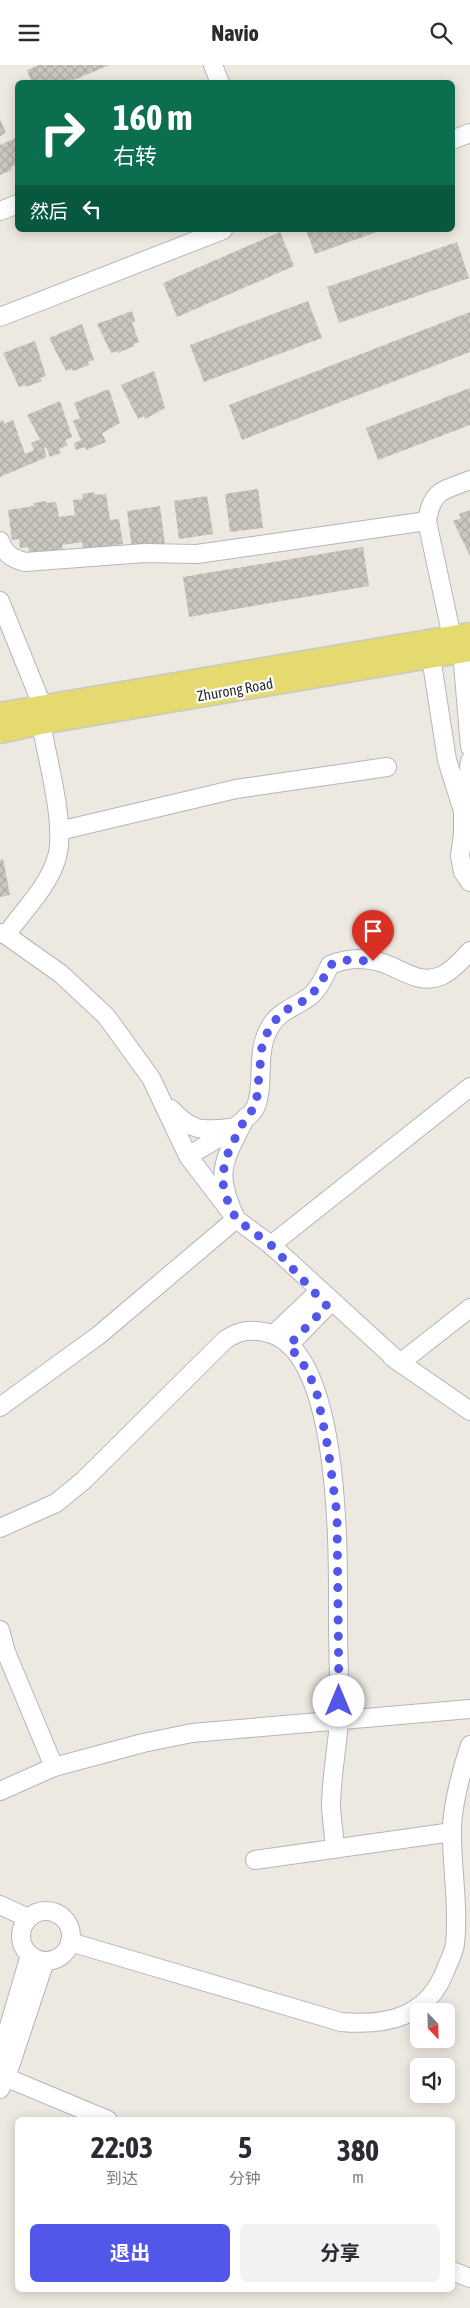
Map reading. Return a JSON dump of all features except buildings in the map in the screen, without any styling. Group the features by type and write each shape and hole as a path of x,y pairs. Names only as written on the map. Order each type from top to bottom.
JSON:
{"main road":[{"name":"Zhurong Road","path":"0,714 38,712 431,657 463,643"},
{"name":"Zhurong Road","path":"0,732 38,712 463,643"}],"street":[{"path":"213,65 219,80"},
{"path":"455,139 470,133"},
{"path":"0,211 15,205"},
{"path":"0,317 217,232"},
{"path":"470,480 436,494 430,502 427,521 463,643 470,747"},
{"path":"0,541 4,552 14,559 26,561 145,553 196,554 427,521"},
{"path":"0,601 38,712 59,831 57,857 48,877 3,934 61,974 106,1017 152,1078 188,1156 236,1219 271,1245 322,1299 358,1333 470,1411"},
{"path":"0,627 38,712"},
{"path":"431,657 447,760 463,811"},
{"path":"470,761 463,811 460,856 463,872 470,882"},
{"path":"59,831 236,789 387,767"},
{"path":"210,1186 212,1171 220,1147 228,1135 256,1106 262,1046 270,1026 284,1011 307,999 320,985 330,965 343,960 362,959 383,963 405,975 422,979 440,976 457,964 470,951"},
{"path":"271,1245 470,1087"},
{"path":"163,1100 182,1122 195,1129 230,1128"},
{"path":"188,1156 246,1117"},
{"path":"236,1219 225,1195 224,1167 229,1150 246,1117"},
{"path":"0,1407 99,1335 236,1219"},
{"path":"0,1528 56,1503 77,1486 225,1340 239,1331 276,1333 322,1299"},
{"path":"289,1345 322,1299"},
{"path":"400,1363 470,1308"},
{"path":"276,1333 289,1345 308,1371 317,1394 326,1432 337,1514 339,1719 332,1807 335,1849"},
{"path":"0,1629 6,1652 54,1767"},
{"path":"0,1791 54,1767 143,1743 192,1733 470,1709"},
{"path":"70,1942 341,2022 369,2025 399,2018 423,2006 441,1982 455,1946 456,1894 452,1832 462,1768 470,1745"},
{"path":"255,1860 452,1832"},
{"path":"0,1905 28,1918"},
{"path":"42,1911 58,1913 69,1926 70,1942 61,1956 38,1958 24,1949 21,1933 28,1918 42,1911"},
{"path":"0,2057 38,1958"},
{"path":"1,2083 38,1958"},
{"path":"1,2083 75,2117"},
{"path":"1,2083 99,2117"},
{"path":"455,2263 470,2268"},
{"path":"455,2272 470,2278"}],"route":[{"path":"339,1701 337,1514 326,1432 317,1394 308,1371 289,1345 327,1306 271,1245 236,1219 225,1195 223,1183 224,1167 229,1150 246,1117 256,1106 262,1046 270,1026 284,1011 307,999 320,985 330,965 343,960 362,959 373,961"}]}
